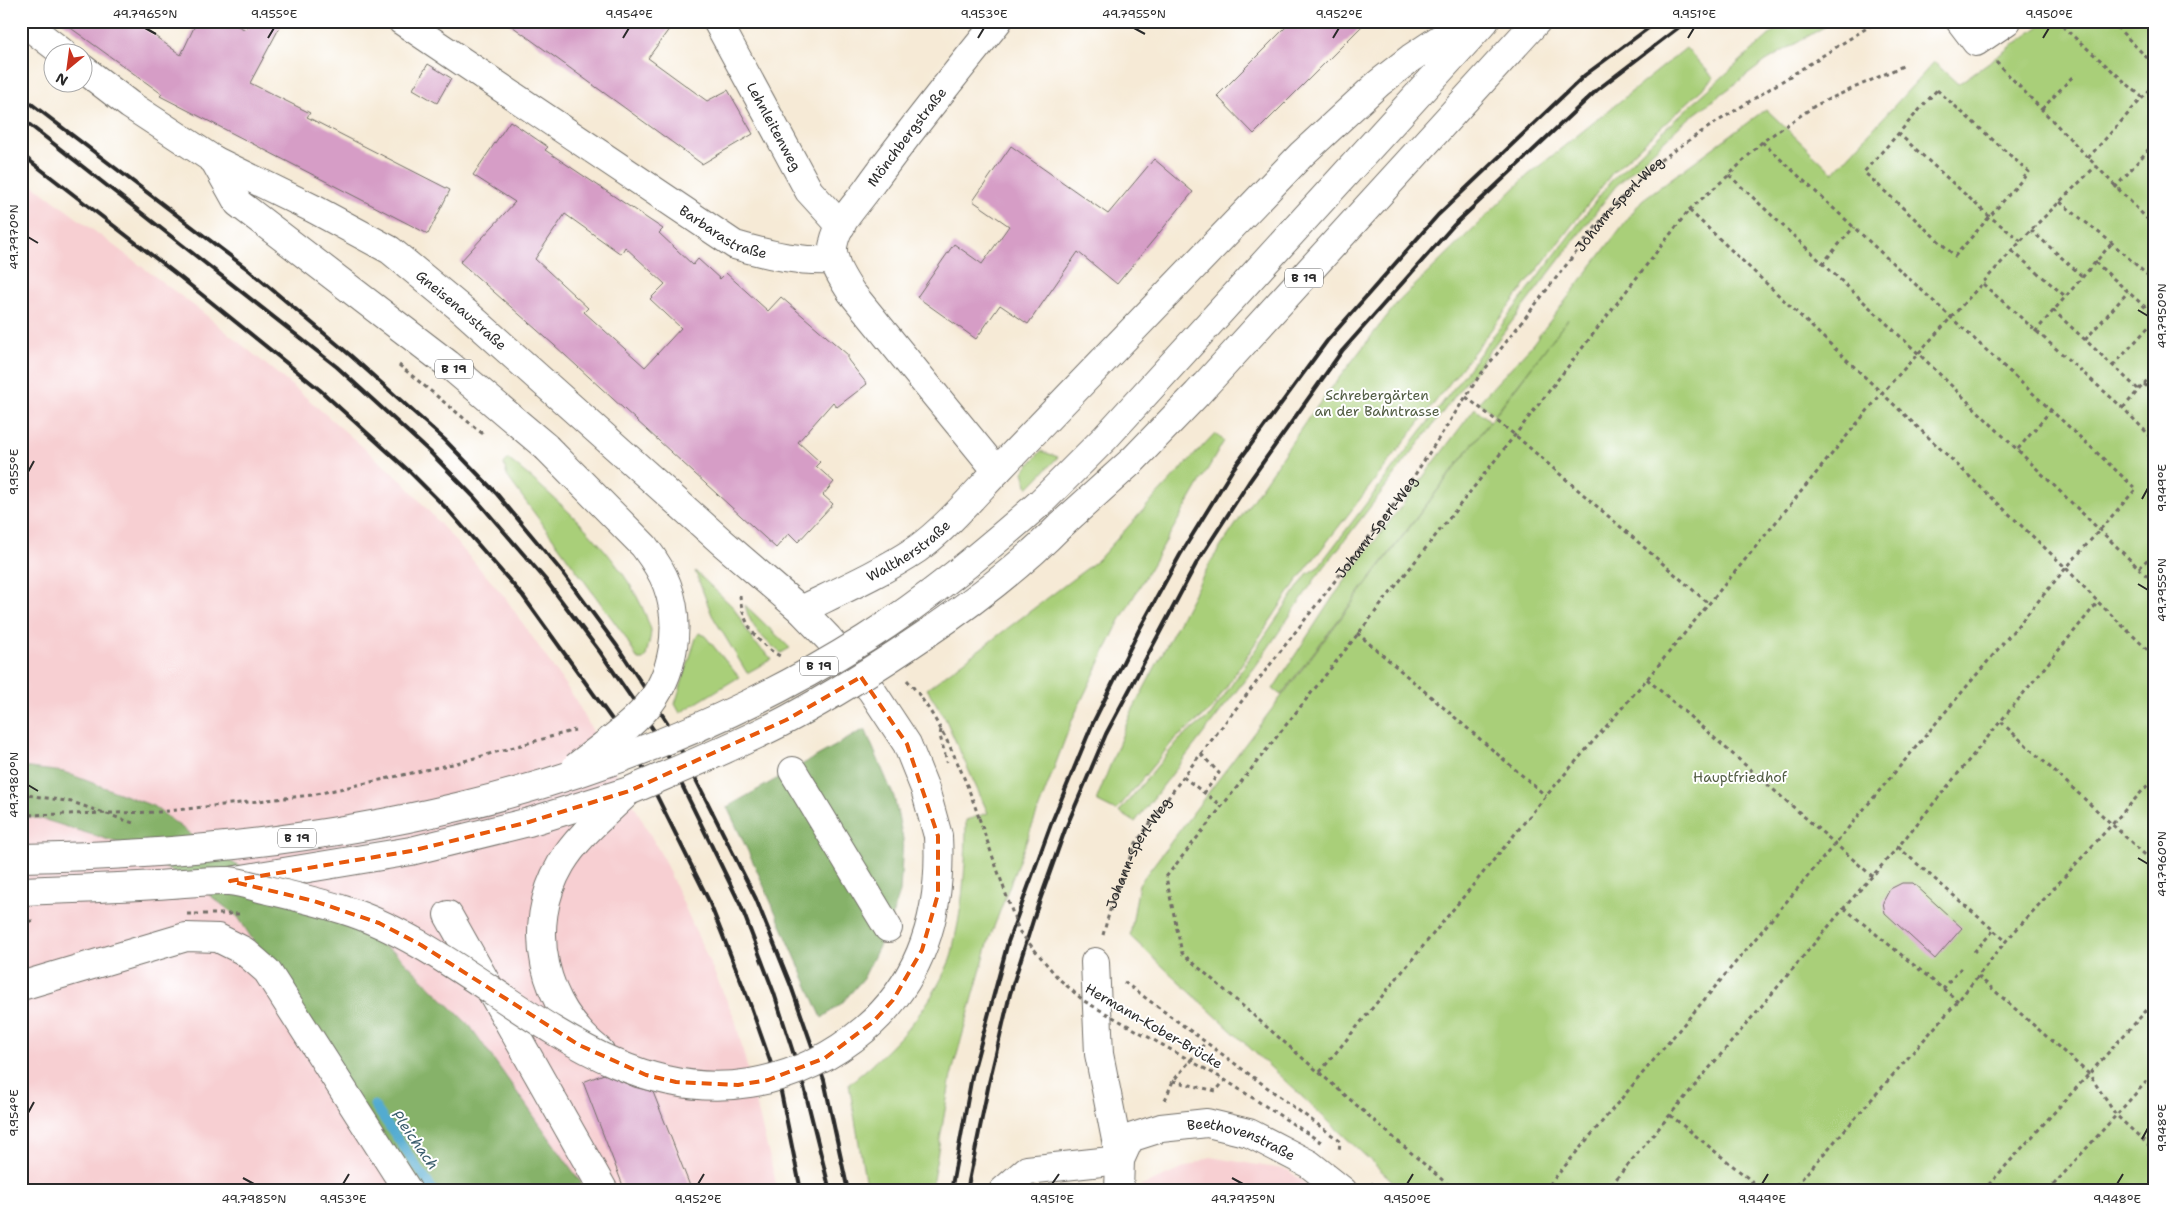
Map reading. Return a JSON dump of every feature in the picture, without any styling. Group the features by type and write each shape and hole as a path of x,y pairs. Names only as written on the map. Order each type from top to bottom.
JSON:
{"main road":[{"path":"22,21 49,42"},
{"name":"Barbarastraße","path":"402,21 735,245 775,257 812,261 835,260"},
{"name":"Lehnleitenweg","path":"717,21 809,191 841,226"},
{"name":"Mönchbergstraße","path":"835,260 833,243 841,226 896,148 998,21"},
{"name":"Waltherstraße","path":"801,610 848,588 918,548 960,510 1302,154 1379,83 1411,58 1467,21"},
{"name":"B 19","path":"21,858 196,849 300,838 398,822 467,806 601,766 670,740 738,710 803,676 866,638 927,596 985,551 1041,502 1112,431 1485,21"},
{"name":"B 19","path":"21,891 230,881 412,851 529,822 629,791 778,724 848,686 971,604 1033,553 1133,460 1197,394 1537,21"},
{"path":"1968,32 2007,21"},
{"name":"Gneisenaustraße","path":"92,76 130,105 214,160 314,209 390,250 466,312 723,543 801,610 828,638 872,691 907,744 925,789 938,836 940,865 938,894 932,923 922,950 909,976 893,1000 873,1022 851,1041 825,1058 797,1071 768,1080 738,1085 707,1086 676,1082 646,1075 618,1063"},
{"name":"B 19","path":"214,160 238,203 448,364 546,447 644,546 658,564 667,585 673,608 672,654 666,673 647,707 634,721 565,776"},
{"path":"835,260 840,274 851,292 997,471"},
{"path":"793,771 888,928"},
{"path":"618,1063 586,1040 566,1016 555,996 547,974 542,952 542,929 551,885 561,864 574,846 629,791"},
{"path":"230,881 322,903 379,923 421,945 528,1015 579,1044 618,1063"},
{"path":"448,915 604,1191"},
{"path":"21,986 186,936 218,938 244,950 267,971 408,1191"},
{"path":"1095,962 1099,1054 1125,1149 1119,1191"},
{"name":"Beethovenstraße","path":"1004,1191 1027,1170 1125,1149 1161,1128 1207,1123 1249,1133 1309,1164 1343,1191"}],"path":[{"name":"Johann-Sperl-Weg","path":"1095,962 1114,896 1136,843 1183,777 1403,493 1466,397 1606,214 1655,164 1704,130 1803,69 1846,39 1878,21"},
{"path":"2072,21 2064,28 2142,97"},
{"path":"2111,21 2155,66"},
{"path":"1968,32 2115,188 2155,227"},
{"path":"1455,1191 1182,953 1166,877 1689,210 1730,175 1762,142 1816,106 1905,65"},
{"path":"2042,109 2075,74"},
{"path":"2088,158 2155,84"},
{"path":"1937,90 2029,172 1955,256 1864,172 1898,133 1937,90"},
{"path":"1898,133 1989,216 2021,241"},
{"path":"1544,1191 1834,843 2066,568 2136,489 1762,142"},
{"path":"2115,188 2155,142"},
{"path":"1320,1072 1546,796 1647,679 1882,394 2031,230 2096,166"},
{"path":"1730,175 2018,449 2155,584"},
{"path":"2060,202 2112,243 2155,282"},
{"path":"1689,210 2066,568 2155,657"},
{"path":"1822,264 1854,227"},
{"path":"2031,230 2082,276"},
{"path":"2035,332 2112,243"},
{"path":"2012,251 2065,296"},
{"path":"2095,262 2155,316"},
{"path":"1983,284 2123,408 2155,441"},
{"path":"2085,340 2128,292"},
{"path":"2053,310 2139,390"},
{"path":"2113,366 2155,320"},
{"path":"2123,408 2155,371"},
{"path":"2144,384 2155,393"},
{"path":"1466,397 1514,435 1708,603"},
{"path":"2018,449 2051,410"},
{"path":"2139,568 2155,552"},
{"path":"740,593 741,609 751,632 770,651 781,657 787,655"},
{"path":"1606,1191 1844,908 1898,847 2098,602"},
{"path":"1357,633 1546,796"},
{"name":"Hermann-Kober-Brücke","path":"904,678 941,729 971,795 1019,931 1058,978 1084,1001 1225,1080 1324,1144"},
{"path":"1647,679 1872,876"},
{"path":"2001,722 2155,864"},
{"path":"21,815 159,812 312,795 457,763 578,728"},
{"path":"1201,754 1219,773 1204,792"},
{"path":"1183,777 1222,806"},
{"path":"1791,1191 1958,1001 2006,940 2155,777"},
{"path":"21,794 72,802 137,824"},
{"path":"1898,847 2006,940"},
{"path":"1844,908 1958,1001"},
{"path":"181,914 248,914"},
{"path":"21,922 40,921"},
{"path":"1974,952 1994,930"},
{"path":"1095,962 1340,1141 1339,1155"},
{"path":"1943,989 1961,968"},
{"path":"1978,976 2089,1074 2116,1115 2155,1151"},
{"path":"1984,1191 2155,1001"},
{"path":"1161,1128 1166,1095 1174,1081 1206,1042"},
{"path":"2048,1191 2155,1072"},
{"path":"1174,1081 1216,1091 1225,1080"},
{"path":"1670,1116 1764,1191"}],"highlighted area":[{"path":"861,677 907,744 938,836 938,894 922,950 893,1000 873,1022 825,1058 768,1080 738,1085 676,1082 646,1075 579,1045 421,945 379,923 314,901 230,881 411,851 529,822 629,791 786,720"}],"shaded area":[{"path":"21,176 201,311 308,399 404,483 504,596 575,699 662,856 735,1019 778,1191 587,1191 470,1026 279,890 64,772 21,767"},
{"path":"21,816 42,819 125,845 200,887 238,918 415,1191 21,1191"},
{"path":"1210,1157 1288,1170 1315,1191 1137,1191 1137,1188"}],"green space":[{"path":"1785,21 1834,21 1766,61 1684,122 1615,187 1315,579 1255,667 1135,822 1119,812 1179,740 1211,715 1307,574 1318,567 1610,182 1680,115"},
{"name":"Hauptfriedhof","path":"2047,21 2155,21 2155,1191 1403,1191 1130,936 1139,884 1568,319 1494,415 1479,402 1531,346 1642,200 1766,109 1833,173 1934,62 1958,84"},
{"name":"Schrebergärten an der Bahntrasse","path":"1686,48 1714,78 1613,172 1296,582 1211,710 1174,740 1116,811 1096,801 1131,713 1211,561 1309,417 1397,303 1527,176"},
{"path":"1475,408 1490,421 1281,695 1273,689 1333,597"},
{"path":"1215,433 1224,441 1119,622 1073,718 989,940 951,1076 931,1191 867,1191 849,1084 880,1057 908,1028 931,997 941,979 952,955 961,909 966,820 988,813 945,718 927,689 1098,560"},
{"path":"1041,451 1058,457 1028,488 1023,472"},
{"path":"508,459 567,510 587,530 622,572 646,616 651,630 646,657 643,660 638,660 624,635 507,476 504,464"},
{"path":"695,571 734,608 753,641 772,659 747,673 712,615"},
{"path":"745,605 790,648 781,653 769,643 750,620"},
{"path":"699,633 705,636 739,677 680,713 675,704"},
{"path":"865,729 894,797 903,839 900,892 888,928 863,979 842,1003 822,1018 727,807"},
{"path":"21,767 64,772 153,806 213,851 279,890 396,953 470,1026 587,1191 415,1191 238,917 199,887 125,845 42,819 21,816"}],"building":[{"path":"61,21 134,21 181,55 197,21 228,21 246,30 250,21 283,21 250,83 310,113 307,117 450,190 428,234 160,96 162,94"},
{"path":"505,21 675,21 648,58 707,101 728,90 753,134 702,164"},
{"path":"1292,21 1367,21 1254,134 1217,96"},
{"path":"428,64 451,78 437,103 413,89"},
{"path":"510,121 548,147 545,150 663,229 659,233 693,265 698,259 720,279 726,273 768,311 781,297 848,355 848,360 867,384 837,407 833,402 798,442 820,462 816,466 834,482 823,495 833,504 798,542 789,533 776,548 554,345 460,262 515,202 473,175","holes":["565,214 621,254 625,247 665,284 650,299 681,328 645,367 584,312 588,308 535,259"]},
{"path":"1011,146 1108,214 1154,159 1193,192 1117,284 1078,252 1028,324 1000,305 976,339 917,297 954,244 982,264 1009,226 973,201"},
{"path":"1902,883 1913,883 1962,928 1935,959 1885,913 1883,902 1890,889"},
{"path":"604,1074 634,1087 653,1092 692,1191 625,1191 583,1082"}],"waterway":[{"name":"Pleichach","path":"374,1105 434,1191"}],"railway":[{"path":"951,1191 972,1076 1008,942 1051,824 1092,725 1139,630 1180,555 1233,469 1327,341 1438,215 1585,75 1658,21"},
{"path":"967,1191 989,1083 1010,994 1036,911 1065,830 1106,734 1196,564 1249,482 1342,351 1453,226 1597,90 1687,21"},
{"path":"21,96 250,271 350,355 445,440 496,493 563,573 617,646 667,722 756,899 791,986 824,1080 848,1191"},
{"path":"21,118 337,367 430,452 474,497 545,579 600,652 659,738 741,906 774,993 803,1083 830,1191"},
{"path":"21,154 180,277 320,390 410,472 449,511 523,596 634,750 709,901 750,1004 781,1092 801,1191"}]}
